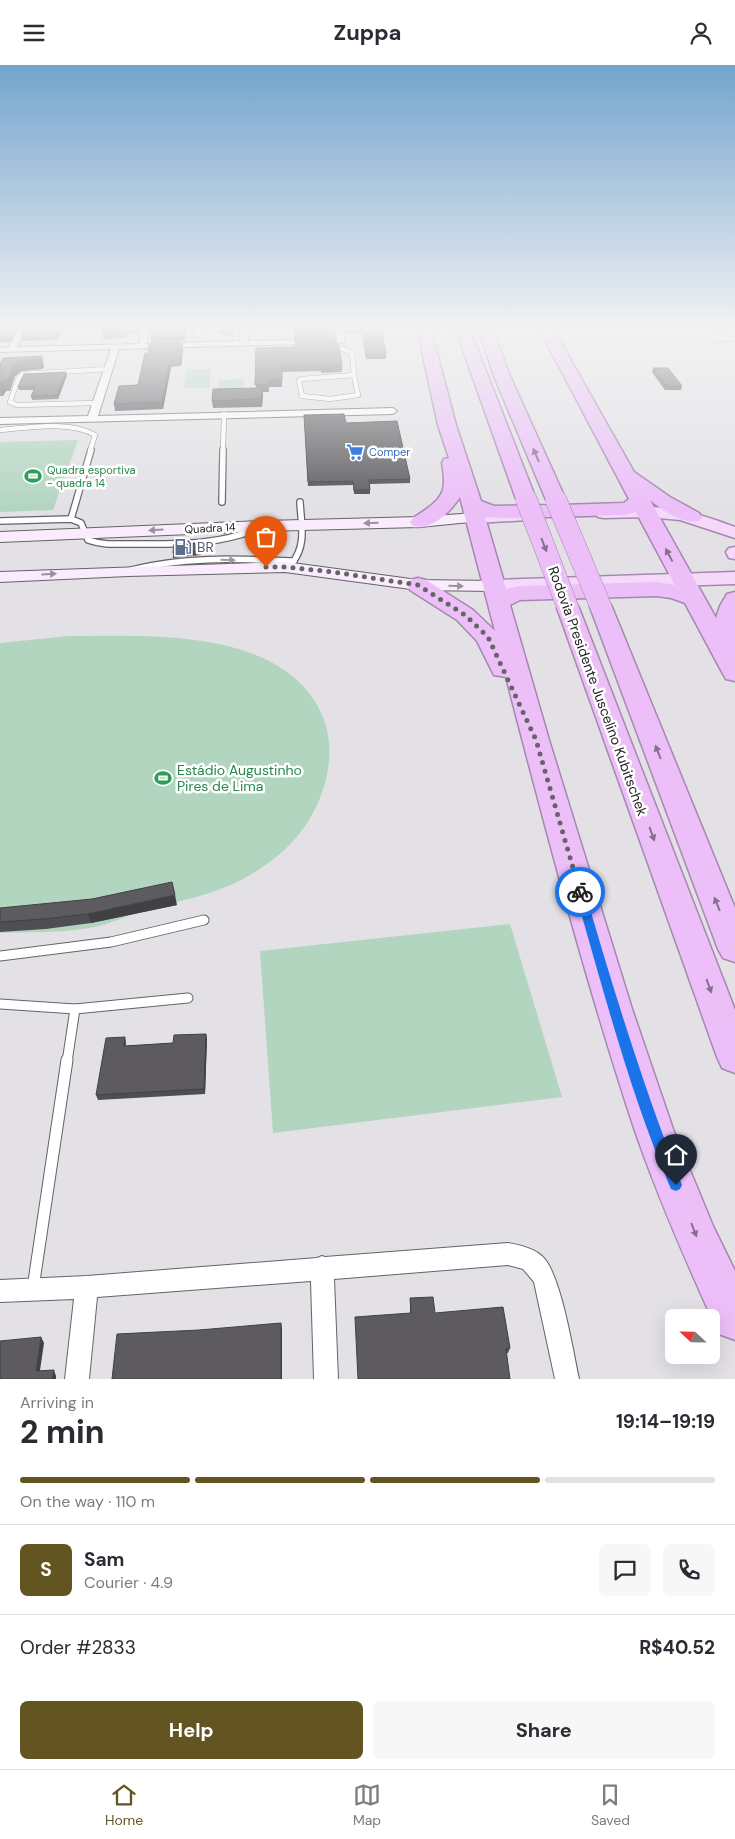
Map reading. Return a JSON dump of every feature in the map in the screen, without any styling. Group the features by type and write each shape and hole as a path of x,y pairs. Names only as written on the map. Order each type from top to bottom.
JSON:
{"highway":[{"path":"438,386 536,740 614,1009 654,1129 698,1240 735,1318"},
{"name":"Rodovia Presidente Juscelino Kubitschek","path":"484,386 735,1057"},
{"name":"Rodovia Presidente Juscelino Kubitschek","path":"506,386 601,607 735,949"},
{"path":"577,386 735,673"},
{"path":"420,522 449,501 455,482 447,447 447,425"},
{"path":"622,469 663,501 692,517"},
{"path":"473,511 507,512 624,509 632,507 646,512"},
{"path":"623,513 646,512"},
{"path":"418,585 465,615 488,637 536,740"},
{"path":"496,595 623,589 671,591 694,599"},
{"path":"735,599 727,616 726,627 735,673"}],"main road":[{"path":"473,511 623,513"},
{"name":"Quadra 14","path":"0,537 300,524 420,522 473,511"},
{"path":"646,512 692,517 735,533"},
{"path":"0,577 290,564 418,585 496,595 682,579 735,578"}],"street":[{"path":"92,419 102,386"},
{"path":"0,421 393,411"},
{"path":"0,1291 87,1287 322,1267 508,1254 531,1259 539,1267 545,1279 568,1379"},
{"path":"322,1267 326,1379"},
{"path":"77,1379 87,1287"}],"lane":[{"path":"16,386 10,402 17,405 96,403"},
{"path":"300,386 302,396 311,398 355,397 359,391 358,386"},
{"path":"222,502 224,414"},
{"path":"0,430 77,427 92,431 95,435 71,519"},
{"path":"290,564 302,546 300,501"},
{"path":"0,521 71,519 81,523 85,534"},
{"path":"0,956 111,942 204,920"},
{"path":"0,1004 74,1009 188,998"},
{"path":"33,1289 74,1009"}],"green space":[{"path":"184,386 209,386 209,388 184,388"},
{"path":"219,386 244,386 244,394 218,395"},
{"name":"Quadra esportiva - quadra 14","path":"78,440 53,510 0,512 0,442"},
{"name":"Estádio Augustinho Pires de Lima","path":"69,636 167,637 202,641 236,648 266,660 293,677 314,700 319,709 329,738 329,759 326,779 314,812 295,839 271,861 241,880 207,894 148,909 91,928 0,933 0,643"},
{"path":"510,924 562,1097 273,1133 260,951"}],"building":[{"path":"36,386 60,386 57,395 31,396"},
{"path":"119,386 165,386 162,402 114,404"},
{"path":"262,388 261,399 212,401 213,389"},
{"name":"Comper","path":"344,414 346,423 397,421 410,479 369,480 370,490 354,490 353,481 308,482 304,415"},
{"path":"195,543 195,546 202,546 201,551 173,553 174,544"},
{"path":"172,882 175,895 88,914 0,922 0,908 92,899"},
{"path":"206,1034 204,1089 96,1095 106,1038 125,1037 124,1046 173,1043 174,1035"},
{"path":"433,1297 435,1313 503,1307 510,1348 506,1349 510,1379 358,1379 355,1317 411,1313 410,1298"},
{"path":"281,1323 281,1379 112,1379 117,1334"},
{"path":"41,1337 36,1371 54,1370 52,1379 0,1379 0,1341"}],"way so far":[{"path":"266,567 333,572 418,585 465,615 488,637 536,740 580,892"}],"place":[{"name":"Comper","path":"355,452"},
{"name":"Quadra esportiva - quadra 14","path":"33,476"},
{"name":"BR","path":"183,547"},
{"name":"Estádio Augustinho Pires de Lima","path":"163,778"}],"route":[{"path":"580,892 614,1009 654,1129 676,1185"}]}
